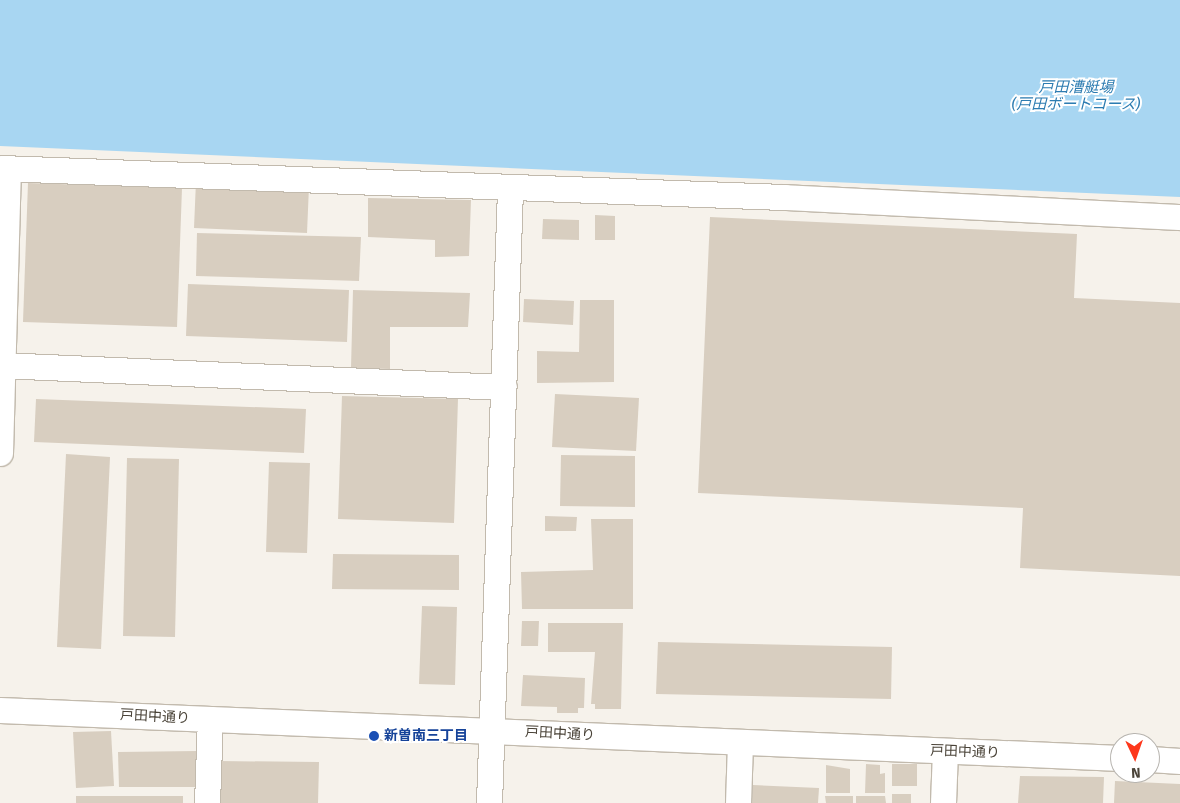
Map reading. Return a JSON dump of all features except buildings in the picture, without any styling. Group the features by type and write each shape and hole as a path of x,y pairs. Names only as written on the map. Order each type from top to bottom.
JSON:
{"street":[{"path":"0,453 4,168 510,189 784,197 1180,217"},
{"path":"489,803 510,189"},
{"path":"1,365 504,387"},
{"name":"戸田中通り","path":"0,710 1110,758"},
{"path":"207,803 210,719"},
{"path":"738,803 740,742"},
{"path":"943,803 945,751"},
{"path":"1160,760 1180,761"}],"water":[{"name":"戸田漕艇場 (戸田ボートコース)","path":"0,0 1180,0 1180,197 0,146"}],"place":[{"name":"新曽南三丁目","path":"374,736"}]}
